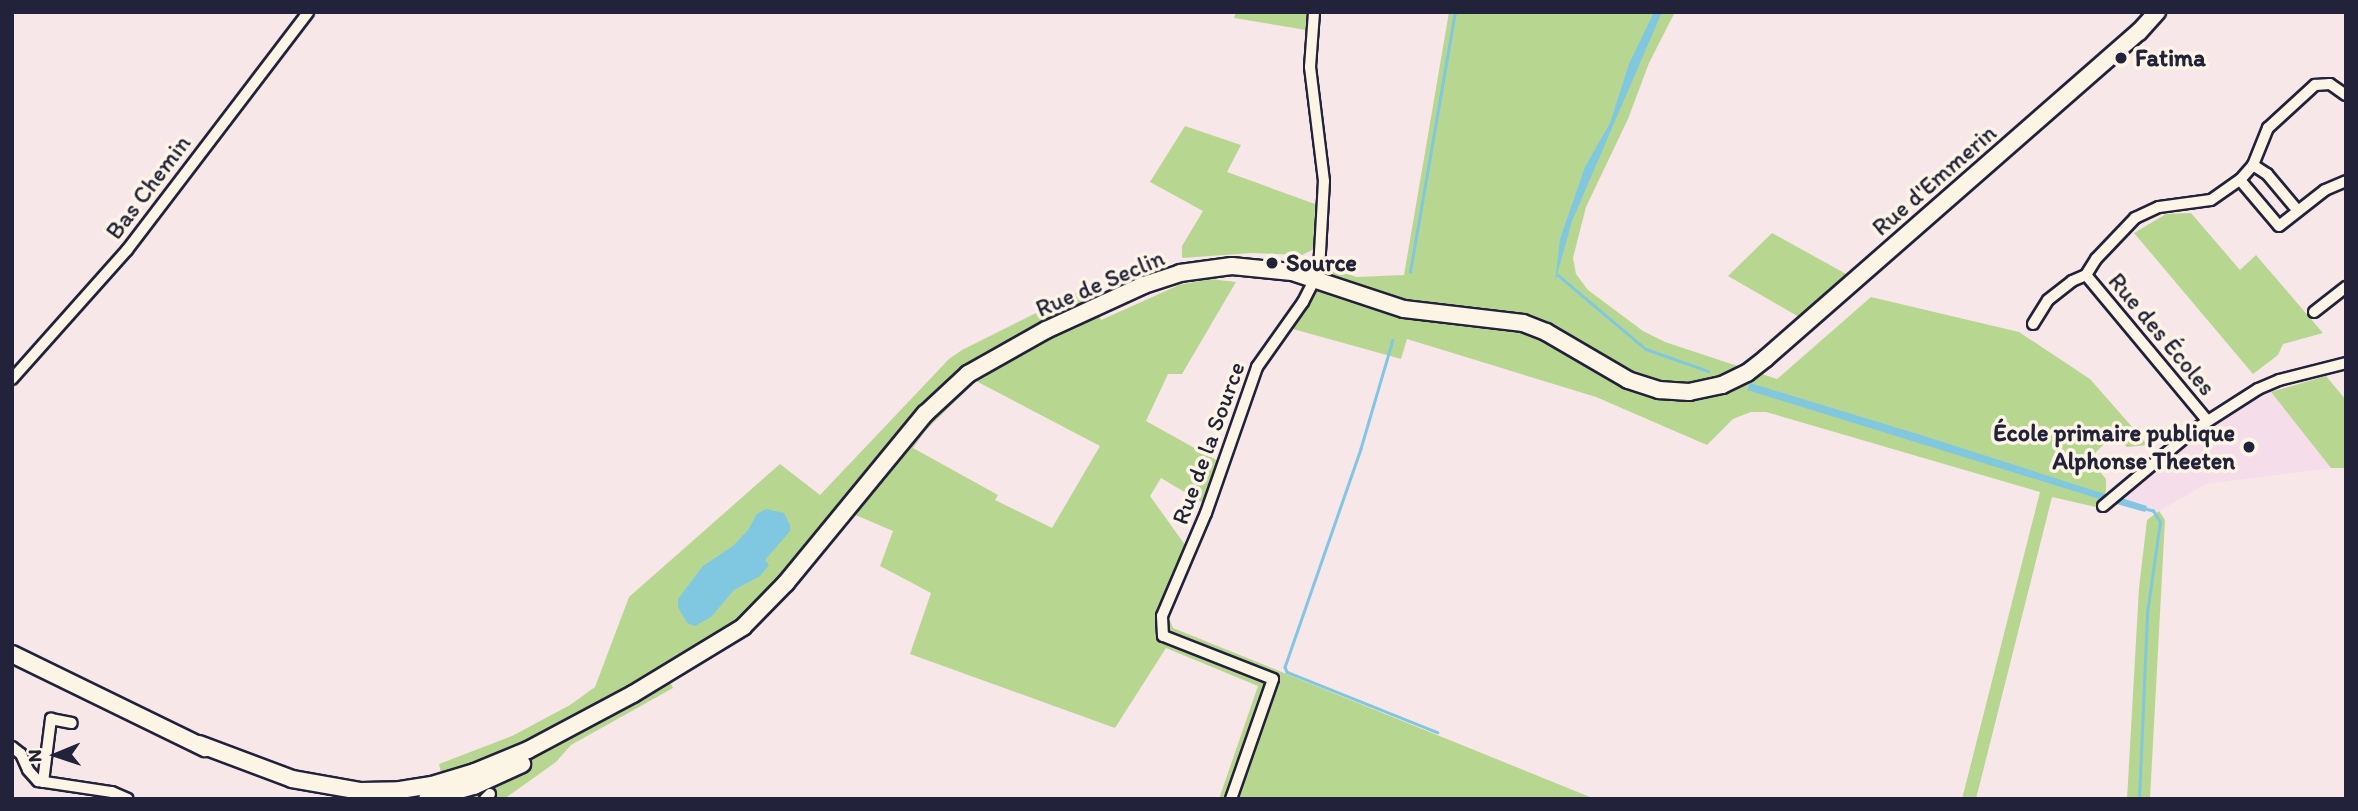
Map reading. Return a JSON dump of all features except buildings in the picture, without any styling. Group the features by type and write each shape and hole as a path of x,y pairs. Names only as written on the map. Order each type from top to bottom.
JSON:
{"main road":[{"name":"Rue d'Emmerin","path":"1738,378 1794,334 2139,32 2157,12"},
{"name":"Rue de Seclin","path":"579,725 722,641 776,595 925,414 961,379 1002,352 1135,289 1180,273 1244,266 1284,270 1412,311 1523,323 1546,332 1628,380 1659,390 1699,391 1738,378"},
{"path":"12,654 264,778 331,799"},
{"path":"199,744 270,772 312,784 402,796 475,772 579,725"},
{"path":"426,799 444,796 489,780 516,767 579,725"}],"street":[{"name":"Bas Chemin","path":"12,379 127,250 308,12"},
{"name":"Rue de la Source","path":"1231,799 1273,678 1163,636 1162,616 1206,513 1257,367 1316,279 1321,258 1324,181 1310,74 1314,12"},
{"path":"2033,324 2048,300 2072,281 2086,275 2096,259 2135,218 2159,207 2211,200 2240,180 2253,165 2268,128 2311,89 2325,83 2336,86 2346,95"},
{"path":"2253,165 2267,174 2298,211"},
{"path":"2240,180 2279,226 2325,190 2346,181"},
{"name":"Rue des Écoles","path":"2086,275 2207,420"},
{"path":"2314,312 2346,287"},
{"path":"2104,505 2207,420 2264,385 2346,363"},
{"path":"43,782 51,719 72,723"},
{"path":"12,747 21,754 31,774 43,782 106,791 128,799"}],"shaded area":[{"name":"École primaire publique Alphonse Theeten","path":"2271,392 2331,468 2206,484 2159,511 2114,499 2136,485 2208,426"}],"green space":[{"path":"1236,12 1309,12 1306,30 1234,18"},
{"path":"1449,12 1675,12 1649,63 1628,119 1586,207 1573,258 1576,274 1588,290 1643,331 1665,342 1777,379 1871,297 2019,332 2090,379 2148,445 2127,447 2113,435 2089,459 2106,479 2106,491 2100,508 2052,497 1976,799 1962,799 2040,492 1766,412 1751,412 1733,419 1707,445 1596,397 1407,339 1401,359 1293,329 1315,295 1327,264 1356,277 1404,275"},
{"path":"1185,126 1241,145 1227,172 1315,204 1314,249 1302,255 1252,253 1182,258 1182,246 1203,211 1150,182"},
{"path":"2191,213 2240,270 2256,255 2323,333 2283,344 2278,355 2253,374 2134,233 2166,214"},
{"path":"1772,233 1848,275 1799,317 1728,276"},
{"path":"1210,279 1236,282 1182,374 1168,374 1146,421 1218,461 1203,503 1161,478 1150,496 1193,556 1169,618 1173,628 1595,799 1219,799 1258,686 1166,648 1115,728 910,654 931,593 880,566 893,531 839,508 772,591 749,613 664,669 673,688 571,745 556,762 504,799 447,799 439,764 512,736 570,705 595,687 629,597 780,464 820,495 949,359 962,350 1086,288 1101,320 1179,285","holes":["976,381 1100,446 1052,528 995,500 998,495 913,448 926,430"]},
{"path":"2326,376 2346,400 2346,468 2331,468 2271,392"},
{"path":"2159,511 2165,520 2150,799 2127,799 2139,588 2147,520"}],"water":[{"path":"1654,12 1662,12 1572,221 1555,282 1560,239 1585,167 1610,123 1629,64"},
{"path":"1750,383 2108,495 2103,500 1747,390"},
{"path":"2118,497 2147,506 2145,512 2113,503"},
{"path":"766,509 784,513 790,525 790,531 765,560 769,565 760,576 734,590 711,617 695,626 687,623 678,607 678,599 703,566 733,546 748,530 757,514"}],"waterway":[{"path":"1410,272 1455,12"},
{"path":"1558,275 1646,349 1708,371"},
{"path":"1393,340 1361,449 1285,667 1287,672 1437,732"},
{"path":"2139,799 2147,613 2160,522 2153,511 2145,509"}],"place":[{"name":"Fatima","path":"2121,58"},
{"name":"Source","path":"1272,263"},
{"name":"École primaire publique Alphonse Theeten","path":"2249,447"}]}
